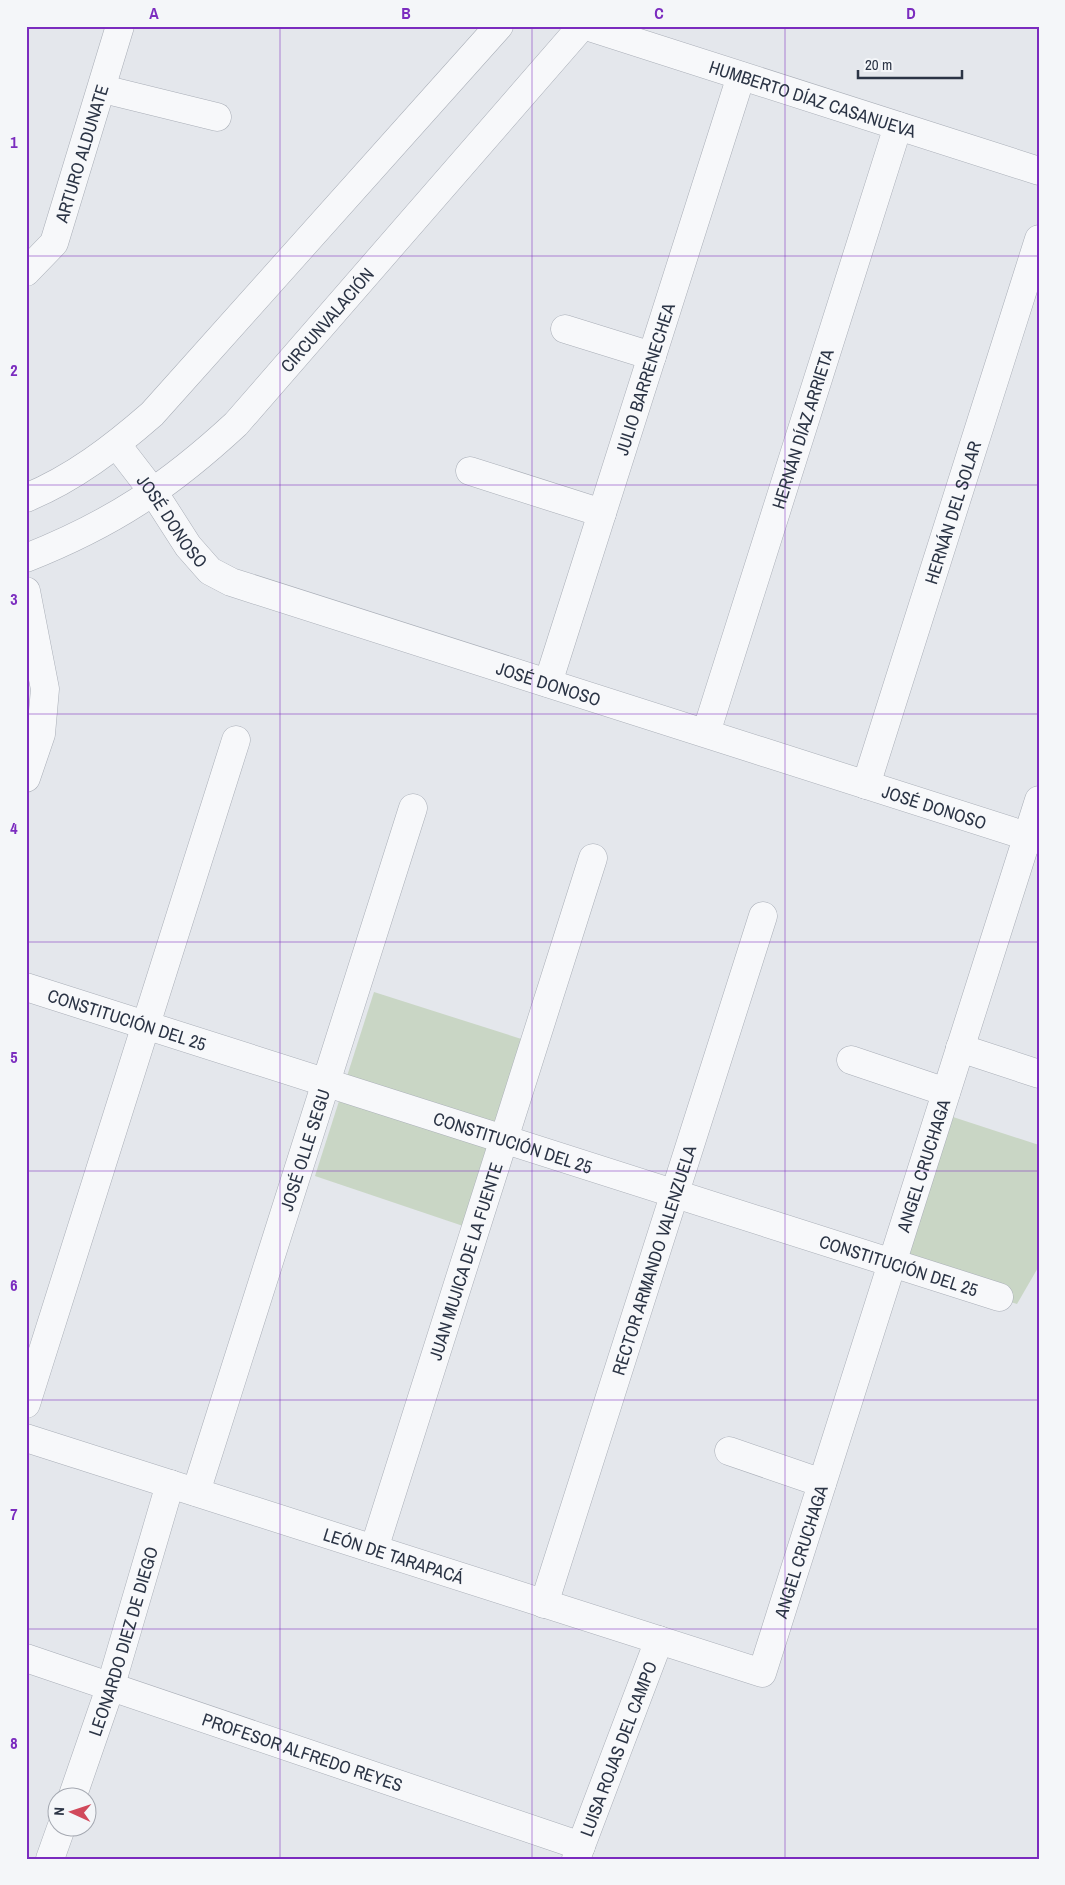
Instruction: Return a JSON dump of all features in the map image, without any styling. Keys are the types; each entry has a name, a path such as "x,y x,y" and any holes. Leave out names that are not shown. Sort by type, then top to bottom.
{"street":[{"name":"ARTURO ALDUNATE","path":"26,272 54,243 120,26"},
{"path":"26,498 78,472 117,445 152,414 184,381 499,26"},
{"name":"CIRCUNVALACIÓN","path":"26,558 89,530 154,493 197,460 236,424 273,384 582,26"},
{"name":"HUMBERTO DÍAZ CASANUEVA","path":"586,26 1039,171"},
{"name":"JULIO BARRENECHEA","path":"548,683 741,76"},
{"path":"102,88 216,117"},
{"name":"HERNÁN DÍAZ ARRIETA","path":"706,733 898,126"},
{"name":"HERNÁN DEL SOLAR","path":"866,785 1039,239"},
{"path":"565,329 652,356"},
{"name":"JOSÉ DONOSO","path":"117,445 154,493 188,546 210,571 231,582 1033,838"},
{"path":"470,471 602,513"},
{"path":"26,592 45,689 41,734 26,778"},
{"path":"26,1404 236,740"},
{"name":"ANGEL CRUCHAGA","path":"762,1673 960,1048 1033,838 1039,800"},
{"name":"JOSÉ OLLE SEGU","path":"196,1492 413,808"},
{"name":"JUAN MUJICA DE LA FUENTE","path":"374,1549 593,858"},
{"name":"RECTOR ARMANDO VALENZUELA","path":"544,1604 763,916"},
{"name":"CONSTITUCIÓN DEL 25","path":"26,987 999,1297"},
{"path":"960,1048 1039,1074"},
{"path":"850,1060 946,1092"},
{"name":"LEÓN DE TARAPACÁ","path":"26,1438 762,1673"},
{"path":"730,1451 822,1483"},
{"name":"LEONARDO DIEZ DE DIEGO","path":"75,1788 111,1685 170,1484"},
{"name":"LUISA ROJAS DEL CAMPO","path":"579,1852 659,1640"},
{"name":"PROFESOR ALFREDO REYES","path":"26,1658 111,1685 579,1852"},
{"path":"50,1859 57,1838"}],"green space":[{"path":"374,992 534,1043 472,1229 315,1176"},
{"path":"953,1117 1039,1145 1039,1266 1017,1304 901,1267"}]}
